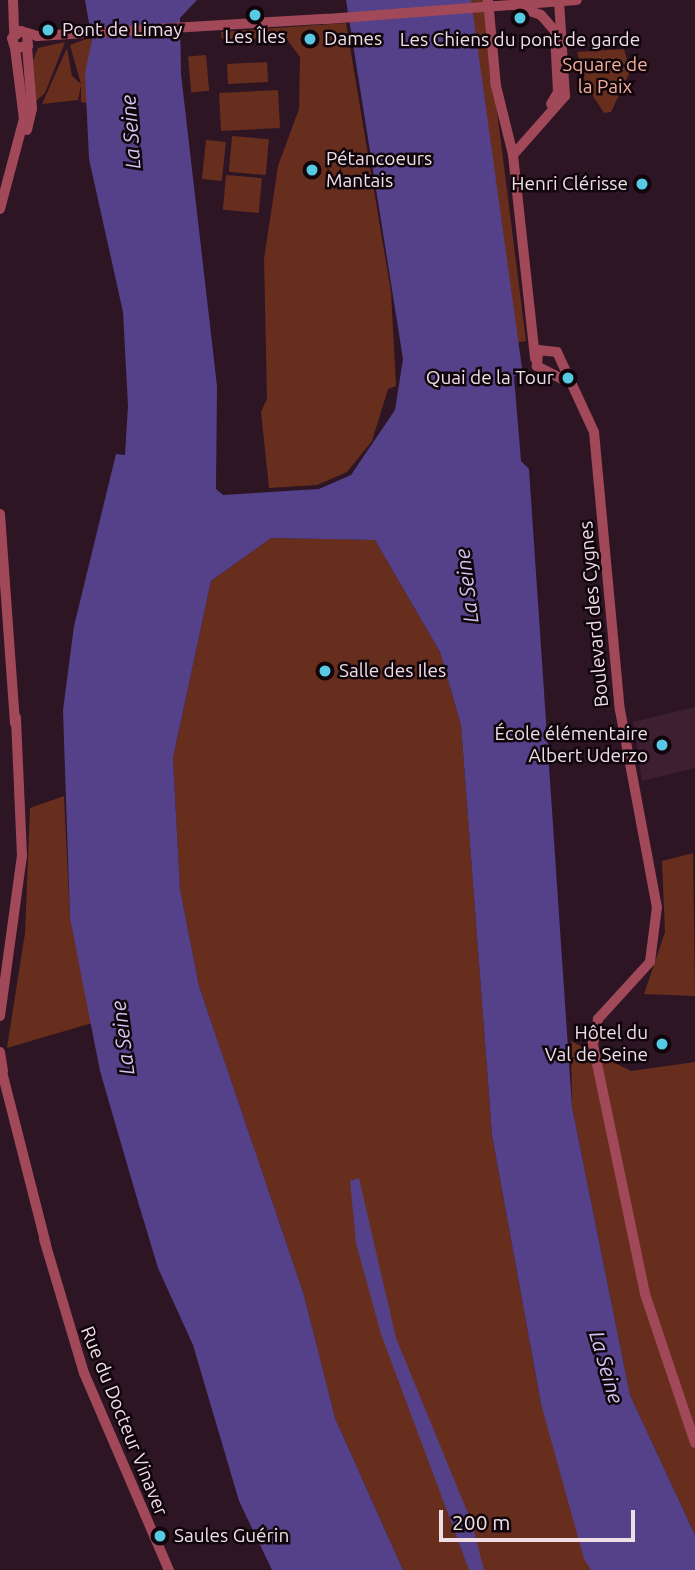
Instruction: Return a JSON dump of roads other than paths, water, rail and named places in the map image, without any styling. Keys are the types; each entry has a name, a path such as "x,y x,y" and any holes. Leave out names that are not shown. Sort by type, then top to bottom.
{"main road":[{"path":"0,209 32,113 28,47 20,34 13,0"},
{"path":"18,0 20,34 14,48 24,113 18,152"},
{"path":"0,39 20,34 327,19 504,3 577,0"},
{"path":"506,136 527,128 557,97 554,30 557,1"},
{"path":"513,155 523,138 566,90 557,1"},
{"path":"504,3 541,15 554,30"},
{"path":"504,3 495,82 517,214"},
{"path":"0,45 28,47 87,32"},
{"path":"506,136 523,138"},
{"path":"506,136 513,155 529,331 535,359"},
{"path":"529,331 545,347 535,359"},
{"name":"Boulevard des Cygnes","path":"545,347 556,351 566,381 585,409 595,440 620,710 652,859 655,932 637,971 594,1015 593,1045 645,1294 695,1443"},
{"name":"Boulevard des Cygnes","path":"535,359 566,381"},
{"path":"549,370 558,362"},
{"path":"0,514 19,760 22,856 1,1011"},
{"path":"0,986 11,950"},
{"name":"Rue du Docteur Vinaver","path":"0,1052 55,1282 84,1373 169,1570"}],"water":[{"name":"La Seine","path":"85,0 197,0 180,18 181,74 217,386 216,489 223,495 319,489 351,475 395,410 403,359 346,0 471,0 522,368 514,377 521,461 529,469 572,1107 630,1395 695,1535 695,1570 591,1570 584,1559 541,1404 492,1135 461,725 440,652 375,540 271,538 211,581 173,758 180,889 199,986 304,1295 335,1418 403,1570 272,1570 239,1501 193,1345 158,1268 100,1071 70,918 63,710 74,626 116,454 125,455 128,406 123,312 89,159 85,73 92,40"},
{"path":"359,1178 396,1338 472,1523 484,1570 469,1570 381,1334 356,1243 350,1181"}],"place":[{"name":"Les Îles","path":"255,15"},
{"name":"Les Chiens du pont de garde","path":"520,18"},
{"name":"Pont de Limay","path":"48,30"},
{"name":"Dames","path":"310,39"},
{"name":"Pétancoeurs Mantais","path":"312,170"},
{"name":"Henri Clérisse","path":"642,184"},
{"name":"Quai de la Tour","path":"568,378"},
{"name":"Salle des Iles","path":"325,671"},
{"name":"École élémentaire Albert Uderzo","path":"662,745"},
{"name":"Hôtel du Val de Seine","path":"662,1044"},
{"name":"Saules Guérin","path":"160,1536"}],"park label":[{"name":"Square de la Paix","path":"605,76"}]}
